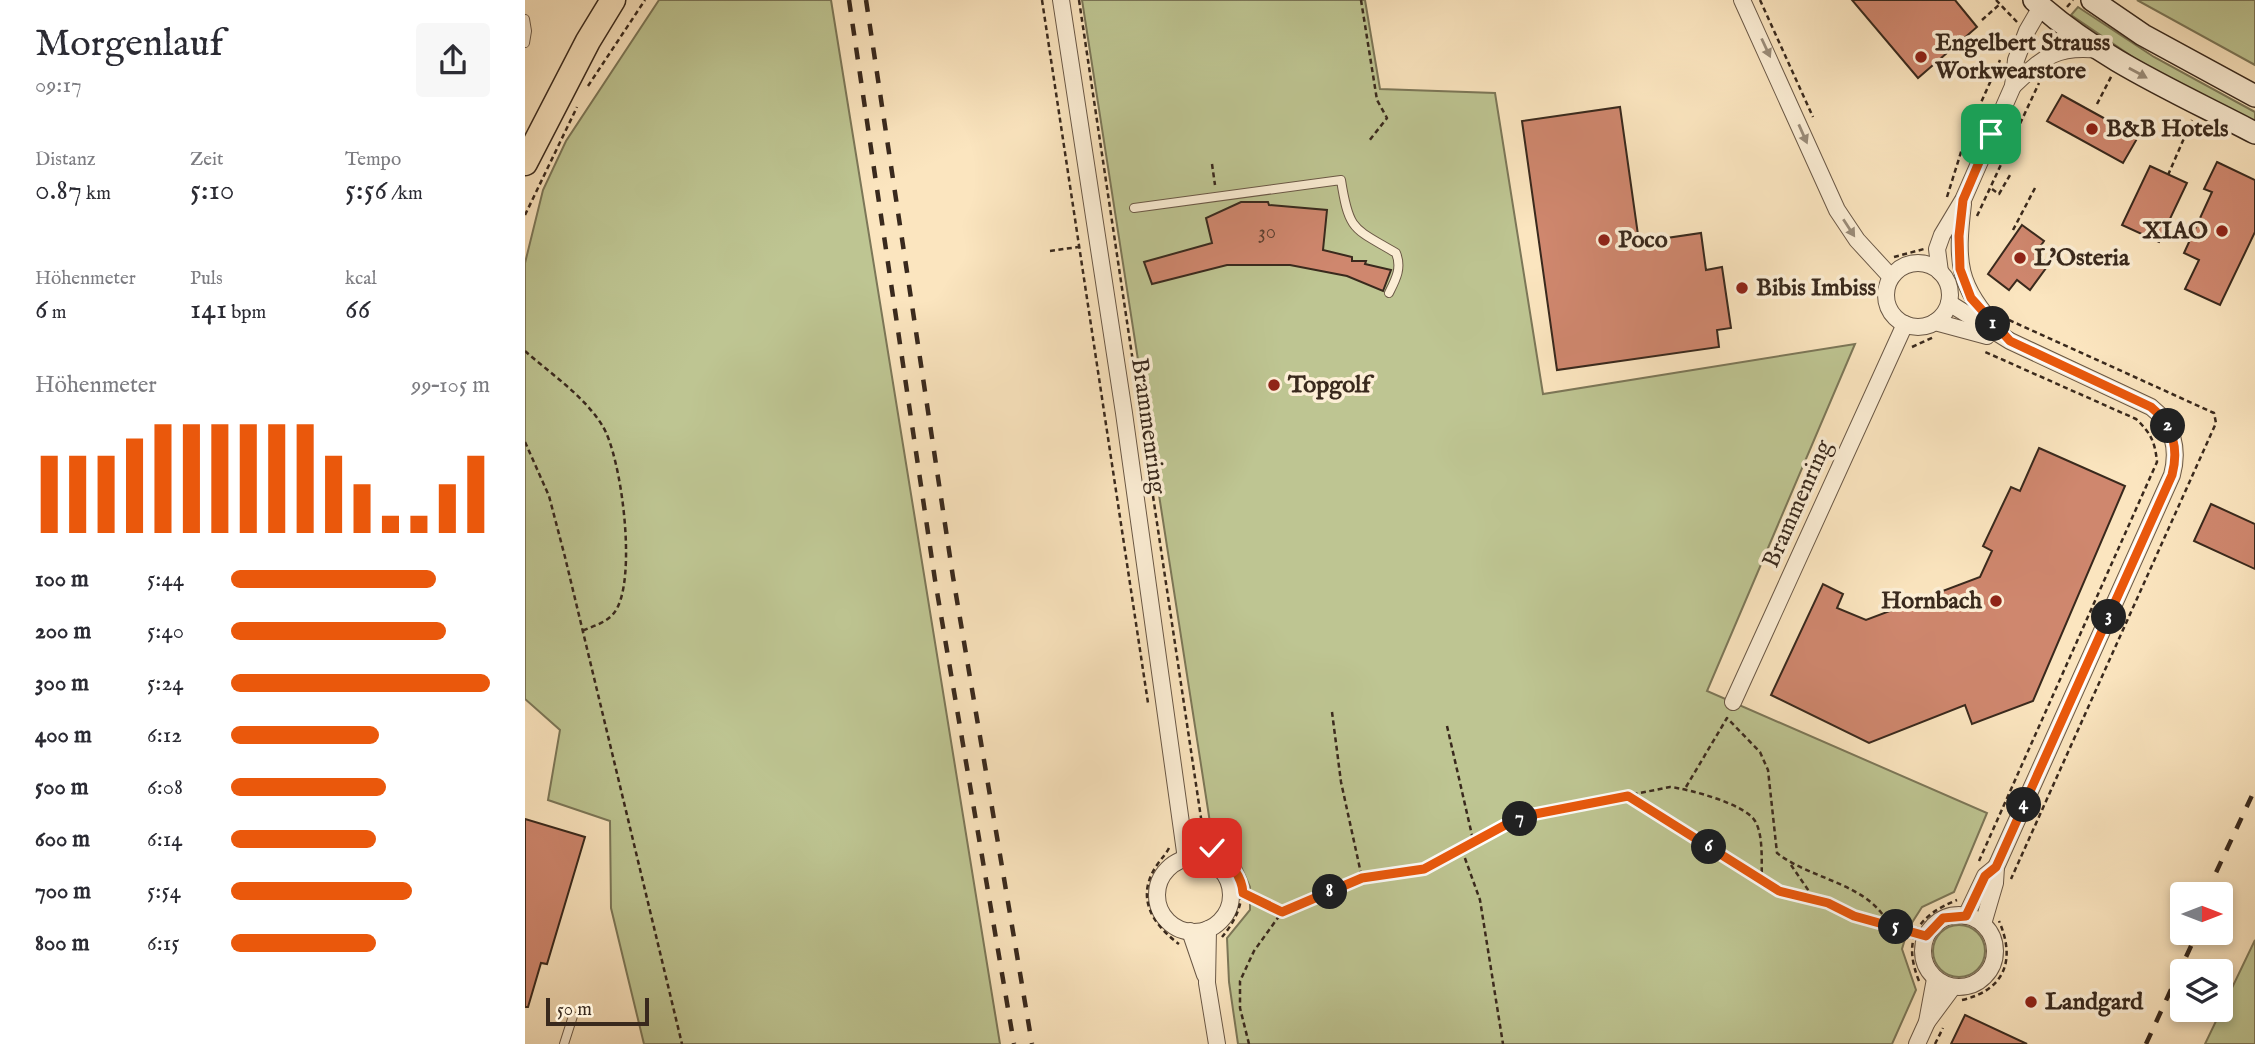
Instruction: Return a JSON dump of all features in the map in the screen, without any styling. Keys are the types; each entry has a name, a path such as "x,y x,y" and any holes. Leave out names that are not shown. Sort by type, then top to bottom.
{"main road":[{"path":"527,154 613,0"},
{"path":"2092,0 2143,35 2255,96"},
{"path":"2040,2 2100,50 2255,133"}],"street":[{"name":"Brammenring","path":"1061,0 1124,413 1186,859"},
{"path":"1742,0 1837,210 1857,240 1891,278"},
{"path":"1938,329 1949,303 1948,285 1940,272 1937,249 1945,227 1963,200 2013,86 2018,28 2040,2"},
{"path":"2013,86 2051,54 2073,47 2100,50"},
{"path":"1963,200 1958,247 1962,279 1978,307 2010,341"},
{"path":"1940,272 1928,264 1913,263 1897,270 1886,289 1888,306 1897,320 1920,327 2010,341"},
{"path":"1917,1044 1927,1022 1991,968 1994,945 1991,923 1996,867 2172,475 2176,460 2172,433 2163,418 2151,407 2010,341 1949,303"},
{"name":"Brammenring","path":"1733,702 1905,324"},
{"path":"1186,859 1201,859 1213,863 1223,872 1229,885 1229,908 1222,919 1208,929 1190,931 1176,927 1159,906 1158,893 1163,875 1173,865 1186,859"},
{"path":"1966,916 1985,876 1996,867"},
{"path":"1927,1022 1928,982 1921,934 1943,918 1966,916 1991,923"},
{"path":"1208,929 1207,983 1216,1044"},
{"path":"1190,931 1207,983"},
{"path":"1928,982 1957,994"}],"lane":[{"path":"525,19 525,43"},
{"path":"1133,208 1341,180 1349,221 1372,241 1396,253 1399,271 1389,293"},
{"path":"564,1044 573,1016"}],"path":[{"path":"586,89 645,0"},
{"path":"1042,0 1148,704"},
{"path":"1079,0 1204,838 1237,873 1243,893 1240,912 1219,946"},
{"path":"1361,0 1377,100 1387,118 1369,141"},
{"path":"1760,0 1814,120"},
{"path":"1982,20 1998,2 2018,28"},
{"path":"1946,201 1966,136 2003,53"},
{"path":"1977,218 2038,83 2047,75"},
{"path":"2097,104 2112,75"},
{"path":"525,215 579,102"},
{"path":"2168,174 2192,121"},
{"path":"1212,164 1217,197"},
{"path":"1991,188 1999,194 2010,175"},
{"path":"2014,230 2035,188"},
{"path":"1925,249 1928,238"},
{"path":"1050,251 1079,246"},
{"path":"2005,317 2214,413 2216,423 2009,883"},
{"path":"1910,350 1914,343 1938,329"},
{"path":"1978,863 2157,462 2155,444 2150,433 2136,419 1979,349"},
{"path":"525,351 579,397 602,424 613,448 619,474 626,558 622,598 615,612 604,622 582,631"},
{"path":"525,442 549,496 682,1044"},
{"path":"1332,712 1341,782 1362,878"},
{"path":"1685,788 1727,718 1761,752 1768,770 1777,853 1789,862 1870,902 1882,911 1889,925"},
{"path":"1447,726 1474,844"},
{"path":"1249,1044 1240,1008 1240,981 1254,951 1282,912 1362,878 1424,869 1507,824 1535,814 1670,787 1685,788 1745,811 1755,821 1762,881"},
{"path":"1628,796 1779,891 1815,900 1854,916 1921,934"},
{"path":"1169,841 1169,850 1149,880 1146,897 1155,923 1182,947"},
{"path":"1462,850 1480,900 1503,1044"},
{"path":"1789,862 1815,900"},
{"path":"1243,893 1282,912"},
{"path":"1928,982 1911,961 1921,934 1932,912 1960,899"},
{"path":"1957,994 1990,990 2003,973 2008,947 1991,923"},
{"path":"1935,1044 1947,1018"}],"green space":[{"path":"659,0 831,0 1000,1044 644,1044 611,908 610,821 548,800 560,730 525,699 525,263 543,190 566,141"},
{"path":"1082,0 1365,0 1380,89 1495,93 1543,394 1855,344 1707,691 1987,813 1954,892 1922,907 1908,929 1902,949 1916,990 1892,1044 1238,1044 1229,982 1227,938 1250,910 1250,887 1238,860 1213,842"},
{"path":"2137,0 2255,0 2255,65"},
{"path":"2078,7 2154,57 2255,112 2255,125 2143,64 2071,15"},
{"path":"1959,925 1978,932 1985,951 1978,970 1959,977 1940,970 1933,951 1940,932"},
{"path":"2255,940 2255,1044 2205,1044 2216,1022 2233,1022 2233,986"}],"building":[{"name":"Engelbert Strauss Workwearstore","path":"1852,0 1955,0 1977,27 1918,78"},
{"name":"B&B Hotels","path":"2062,95 2138,137 2123,163 2047,121"},
{"path":"1620,107 1639,242 1701,233 1706,270 1722,267 1731,328 1717,330 1719,347 1557,370 1522,121"},
{"name":"XIAO","path":"2217,162 2255,180 2255,232 2220,305 2185,289 2199,260 2184,253 2212,192 2204,189"},
{"path":"2150,166 2187,183 2159,242 2122,225"},
{"path":"1241,202 1268,202 1269,205 1327,210 1323,250 1352,257 1352,261 1366,261 1365,264 1391,270 1383,291 1347,276 1290,265 1227,265 1152,284 1144,262 1212,243 1206,218"},
{"name":"L'Osteria","path":"2022,225 2044,241 2035,254 2049,264 2030,290 2017,280 2009,290 1988,274"},
{"name":"Hornbach","path":"2039,448 2125,486 2033,701 1972,724 1965,705 1869,743 1771,695 1823,584 1843,594 1837,608 1866,620 1980,577 1992,551 1983,546 2011,487 2020,491"},
{"path":"2211,504 2255,524 2255,569 2194,541"},
{"path":"525,819 585,837 547,964 541,963 528,1007 525,1007"},
{"path":"1965,1015 2027,1044 1951,1044"}],"railway":[{"path":"849,0 935,580 1014,1044"},
{"path":"866,0 953,577 1032,1044"},
{"path":"2212,882 2255,789"},
{"path":"2146,1044 2191,945"}],"place":[{"name":"Engelbert Strauss Workwearstore","path":"1921,57"},
{"name":"B&B Hotels","path":"2092,129"},
{"name":"XIAO","path":"2222,231"},
{"name":"Poco","path":"1604,240"},
{"name":"L'Osteria","path":"2020,258"},
{"name":"Bibis Imbiss","path":"1742,288"},
{"name":"Topgolf","path":"1274,385"},
{"name":"Hornbach","path":"1996,601"},
{"name":"Landgard","path":"2031,1002"}],"route":[{"path":"1212,848 1225,858 1237,873 1243,893 1282,912 1362,878 1424,869 1471,846 1507,824 1535,814 1628,796 1779,891 1828,903 1854,916 1926,936 1933,925 1943,918 1966,916 1985,876 1996,867 2119,595 2172,475 2176,460 2172,433 2158,412 2138,399 2010,341 1971,298 1962,279 1958,259 1963,200 1991,134"}]}
